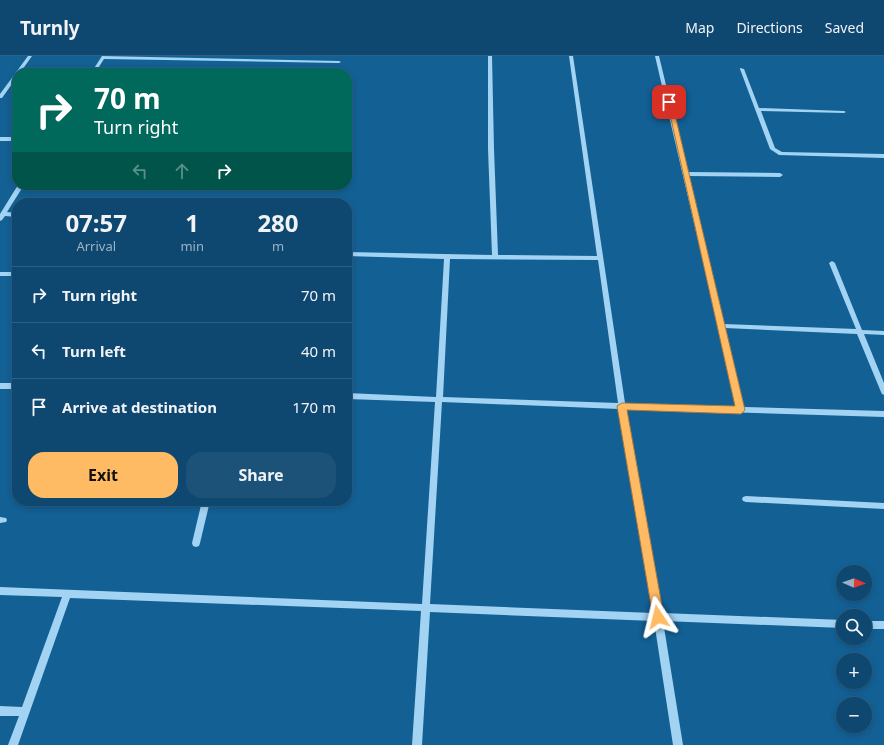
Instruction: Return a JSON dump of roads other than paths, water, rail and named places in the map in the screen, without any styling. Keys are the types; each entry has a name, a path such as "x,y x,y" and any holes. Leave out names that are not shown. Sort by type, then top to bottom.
{"street":[{"path":"21,68 30,56"},
{"path":"490,56 491,149 495,257"},
{"path":"571,56 622,406 678,745"},
{"path":"657,56 741,410"},
{"path":"96,68 104,57 339,62"},
{"path":"742,70 773,149 776,152 781,154 884,156"},
{"path":"0,97 12,80"},
{"path":"757,109 844,112"},
{"path":"0,139 12,139"},
{"path":"686,174 780,175"},
{"path":"2,217 12,200"},
{"path":"2,217 12,216"},
{"path":"352,254 447,257 601,258"},
{"path":"416,745 426,607 447,257"},
{"path":"832,263 884,392"},
{"path":"0,274 12,274"},
{"path":"721,326 884,333"},
{"path":"0,386 12,386"},
{"path":"352,396 884,414"},
{"path":"746,499 884,506"},
{"path":"196,543 205,506"},
{"path":"0,591 836,624"},
{"path":"13,745 67,594"},
{"path":"872,625 884,626"},
{"path":"0,711 25,712"}]}
